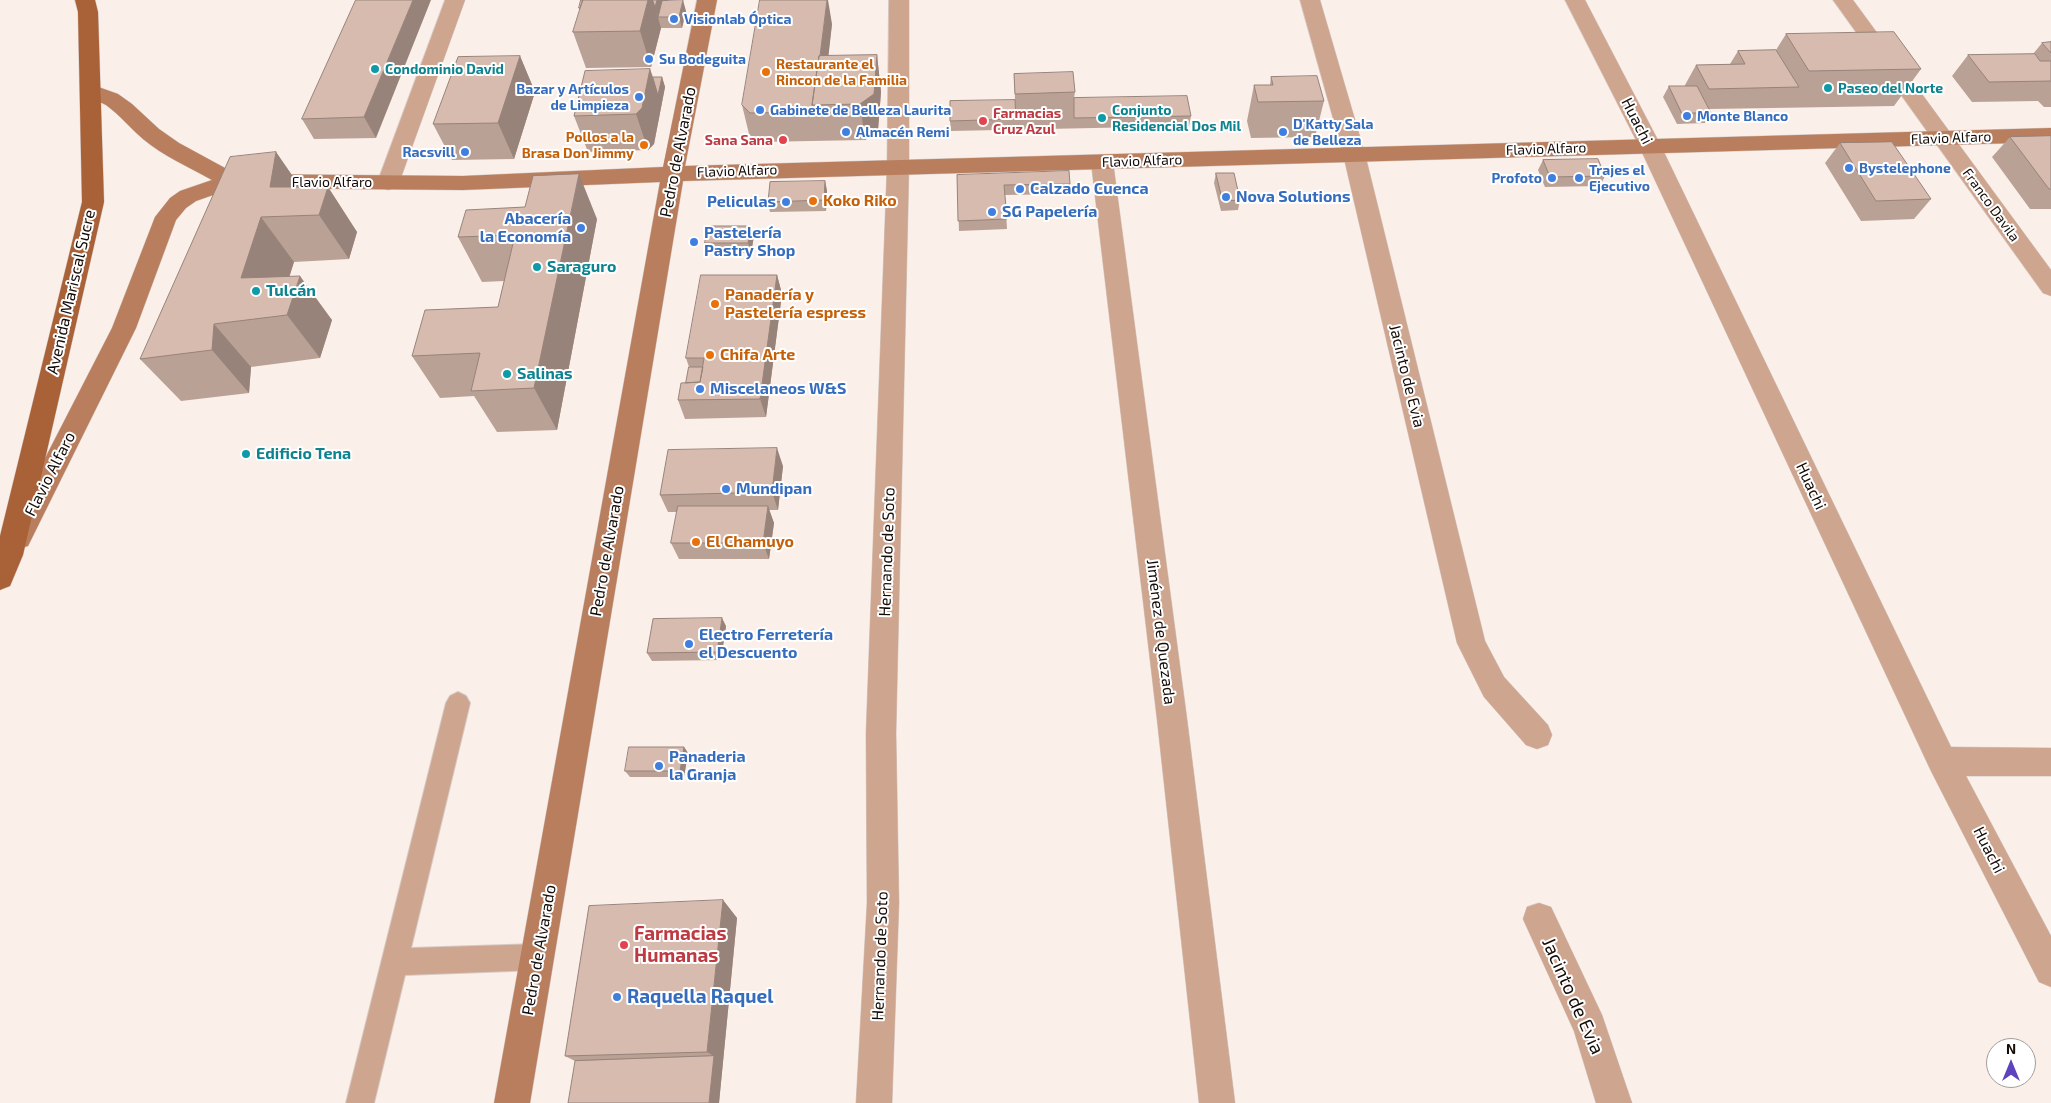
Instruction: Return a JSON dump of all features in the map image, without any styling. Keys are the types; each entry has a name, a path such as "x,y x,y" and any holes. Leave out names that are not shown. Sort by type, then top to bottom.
{"main road":[{"name":"Avenida Mariscal Sucre","path":"5,567 93,202 88,12 85,0"}],"street":[{"path":"388,183 455,0"},
{"name":"Pedro de Alvarado","path":"512,1103 673,173 707,0"},
{"name":"Hernando de Soto","path":"874,1103 883,903 882,732 898,167 899,0"},
{"name":"Jacinto de Evia","path":"1310,0 1354,154 1471,643 1494,687 1537,735"},
{"name":"Huachi","path":"1575,0 1650,146 1942,760 2051,970"},
{"name":"Franco Davila","path":"1843,0 2051,287"},
{"name":"Flavio Alfaro","path":"90,91 111,99 125,109 150,134 232,181"},
{"name":"Flavio Alfaro","path":"5,567 124,328 166,217 178,203 188,196 232,181 464,183 673,173 2051,135"},
{"name":"Jiménez de Quezada","path":"1102,162 1218,1103"},
{"path":"1942,760 2051,762"},
{"name":"Jacinto de Evia","path":"1539,919 1590,1027 1614,1103"}],"lane":[{"path":"360,1103 458,703"},
{"path":"394,962 538,956"}],"building":[{"path":"356,0 413,0 364,117 302,119"},
{"path":"583,0 648,0 640,31 573,32"},
{"path":"683,0 679,17 658,17 662,1"},
{"path":"760,0 827,0 812,105 814,112 750,113 742,105"},
{"path":"1894,32 1921,69 1809,71 1786,34"},
{"path":"2051,42 2051,53 2042,43"},
{"path":"1776,50 1799,87 1709,89 1696,65 1745,64 1738,51"},
{"path":"2035,54 2040,61 2051,61 2051,81 1989,82 1968,55"},
{"path":"877,55 874,94 860,104 812,105 819,56"},
{"path":"520,56 498,123 433,124 458,57"},
{"path":"650,69 642,108 636,114 574,116 585,71"},
{"path":"1073,72 1075,92 1015,94 1014,74"},
{"path":"1317,76 1324,101 1258,102 1254,85 1273,85 1271,77"},
{"path":"653,77 662,77 658,95"},
{"path":"1669,86 1697,86 1711,113 1682,113"},
{"path":"1187,96 1191,116 1074,118 1074,98"},
{"path":"1015,100 1016,119 950,121 950,101"},
{"path":"2051,136 2051,189 2049,189 2010,137"},
{"path":"1892,142 1931,199 1876,201 1840,143"},
{"path":"276,152 270,187 328,187 319,215 261,217 241,278 300,276 287,315 214,324 212,350 140,359 230,157"},
{"path":"1598,159 1605,176 1550,177 1543,160"},
{"path":"1069,171 1070,184 1004,185 1007,219 958,221 957,175"},
{"path":"1216,173 1234,173 1240,200 1223,201"},
{"path":"579,174 534,388 471,391 480,353 412,356 425,310 498,307 515,235 458,237 466,210 525,207 533,176"},
{"path":"825,181 824,200 768,202 770,182"},
{"path":"708,226 751,226 748,243 705,243"},
{"path":"701,275 777,275 760,399 678,400 681,383 700,382 704,358 686,358"},
{"path":"689,367 703,367 700,382 686,383"},
{"path":"777,448 772,492 660,495 668,450"},
{"path":"678,506 768,506 763,543 671,543"},
{"name":"Electro Ferretería el Descuento","path":"722,618 717,652 647,653 653,619"},
{"name":"Panaderia la Granja","path":"629,747 684,747 680,771 625,771"},
{"path":"723,900 707,1052 565,1056 589,906"},
{"path":"714,1056 709,1103 568,1103 575,1061"}],"place":[{"name":"Visionlab Óptica","path":"674,19"},
{"name":"Su Bodeguita","path":"649,59"},
{"name":"Condominio David","path":"375,69"},
{"name":"Restaurante el Rincon de la Familia","path":"766,72"},
{"name":"Paseo del Norte","path":"1828,88"},
{"name":"Bazar y Artículos de Limpieza","path":"639,97"},
{"name":"Gabinete de Belleza Laurita","path":"760,110"},
{"name":"Monte Blanco","path":"1687,116"},
{"name":"Conjunto Residencial Dos Mil","path":"1102,118"},
{"name":"Farmacias Cruz Azul","path":"983,121"},
{"name":"Almacén Remi","path":"846,132"},
{"name":"D'Katty Sala de Belleza","path":"1283,132"},
{"name":"Sana Sana","path":"783,140"},
{"name":"Pollos a la Brasa Don Jimmy","path":"644,145"},
{"name":"Racsvill","path":"465,152"},
{"name":"Bystelephone","path":"1849,168"},
{"name":"Profoto","path":"1552,178"},
{"name":"Trajes el Ejecutivo","path":"1579,178"},
{"name":"Calzado Cuenca","path":"1020,189"},
{"name":"Nova Solutions","path":"1226,197"},
{"name":"Koko Riko","path":"813,201"},
{"name":"Peliculas","path":"786,202"},
{"name":"SG Papelería","path":"992,212"},
{"name":"Abacería la Economía","path":"581,228"},
{"name":"Pastelería Pastry Shop","path":"694,242"},
{"name":"Saraguro","path":"537,267"},
{"name":"Tulcán","path":"256,291"},
{"name":"Panadería y Pastelería espress","path":"715,304"},
{"name":"Chifa Arte","path":"710,355"},
{"name":"Salinas","path":"507,374"},
{"name":"Miscelaneos W&S","path":"700,389"},
{"name":"Edificio Tena","path":"246,454"},
{"name":"Mundipan","path":"726,489"},
{"name":"El Chamuyo","path":"696,542"},
{"name":"Electro Ferretería el Descuento","path":"689,644"},
{"name":"Panaderia la Granja","path":"659,766"},
{"name":"Farmacias Humanas","path":"624,945"},
{"name":"Raquella Raquel","path":"617,997"}]}
